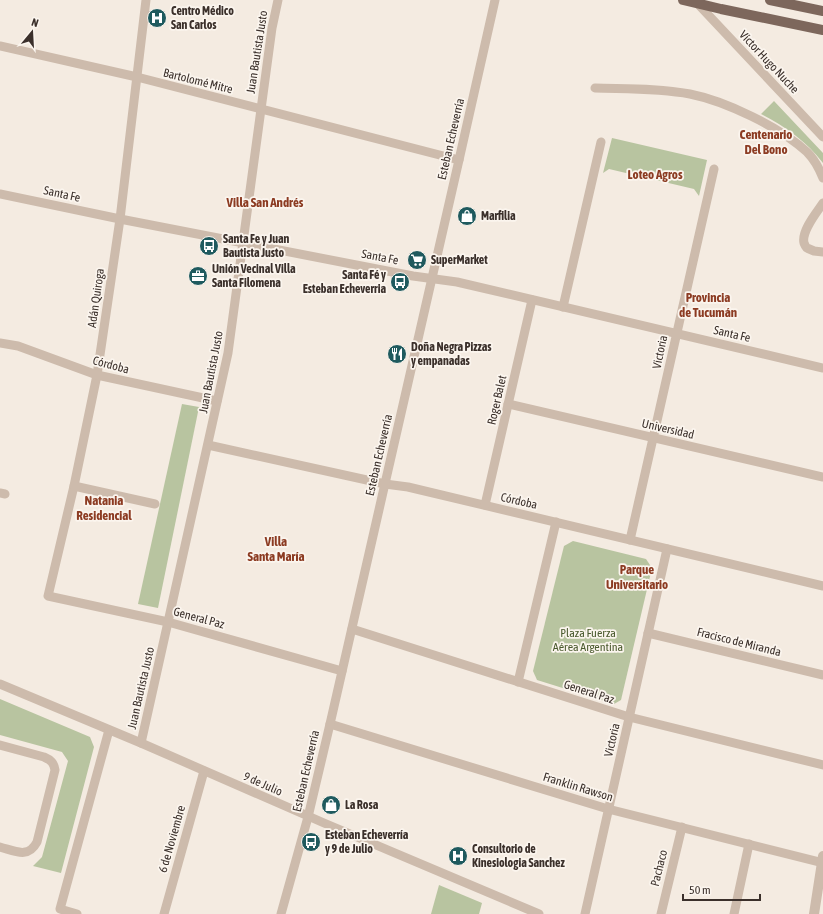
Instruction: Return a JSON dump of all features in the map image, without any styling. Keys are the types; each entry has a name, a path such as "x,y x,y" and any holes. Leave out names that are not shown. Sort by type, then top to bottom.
{"main road":[{"path":"683,0 823,30"},
{"path":"770,0 823,11"}],"street":[{"name":"Adán Quiroga","path":"48,596 74,486 97,375 120,219 146,0"},
{"name":"Juan Bautista Justo","path":"141,743 228,353 272,28 278,0"},
{"name":"Esteban Echeverría","path":"281,914 308,817 330,724 495,0"},
{"name":"Víctor Hugo Nuche","path":"697,4 823,137"},
{"name":"Bartolomé Mitre","path":"0,46 137,77 459,160"},
{"path":"595,88 663,90 695,95 722,103 769,126 798,144 814,160 823,178"},
{"path":"563,307 601,142"},
{"name":"Victoria","path":"630,540 714,169"},
{"name":"Santa Fe","path":"0,194 413,276 457,282 823,368"},
{"path":"823,203 804,232 803,238 807,248 814,251 823,252"},
{"name":"Roger Balet","path":"485,505 532,300"},
{"name":"Córdoba","path":"0,343 18,346 97,375 218,401"},
{"name":"Universidad","path":"508,404 823,477"},
{"name":"Córdoba","path":"208,445 385,484 408,487 823,586"},
{"path":"74,486 155,504"},
{"path":"518,682 556,522"},
{"name":"Victoria","path":"585,914 667,549"},
{"name":"General Paz","path":"48,596 168,622 342,671"},
{"name":"General Paz","path":"352,629 629,717 823,764"},
{"name":"Fracisco de Miranda","path":"648,632 823,675"},
{"name":"9 de Julio","path":"0,684 141,743 308,817 539,914"},
{"name":"Franklin Rawson","path":"330,724 608,809 823,861"},
{"name":"Juan Bautista Justo","path":"77,914 60,909 109,730"},
{"path":"0,745 49,759 53,762 55,770 37,842 33,849 23,853 0,847"},
{"name":"6 de Noviembre","path":"164,914 204,771"},
{"name":"Pachaco","path":"660,914 682,828"},
{"path":"734,914 749,844"},
{"path":"814,914 823,861"}],"green space":[{"path":"774,101 823,153 823,163 803,141 779,124 761,114"},
{"path":"612,138 707,160 699,196 694,189 609,169 603,173"},
{"path":"182,404 199,407 158,608 138,604"},
{"name":"Plaza Fuerza Aérea Argentina","path":"573,541 646,559 652,568 621,700 614,704 537,680 533,671 564,546"},
{"path":"0,699 90,737 94,747 61,873 33,866 42,857 68,761 62,752 0,735"},
{"path":"439,885 482,903 479,914 431,914"}],"place":[{"name":"Centro Médico San Carlos","path":"157,18"},
{"name":"Marfilia","path":"467,216"},
{"name":"Santa Fe y Juan Bautista Justo","path":"209,246"},
{"name":"SuperMarket","path":"417,260"},
{"name":"Unión Vecinal Villa Santa Filomena","path":"198,276"},
{"name":"Santa Fé y Esteban Echeverria","path":"400,282"},
{"name":"Doña Negra Pizzas y empanadas","path":"397,354"},
{"name":"La Rosa","path":"331,805"},
{"name":"Esteban Echeverría y 9 de Julio","path":"311,842"},
{"name":"Consultorio de Kinesiologia Sanchez","path":"458,856"}],"district":[{"name":"Centenario Del Bono","path":"766,142"},
{"name":"Loteo Agros","path":"655,174"},
{"name":"Villa San Andrés","path":"265,202"},
{"name":"Provincia de Tucumán","path":"708,304"},
{"name":"Natania Residencial","path":"104,508"},
{"name":"Villa Santa María","path":"276,548"},
{"name":"Parque Universitario","path":"637,576"}]}
